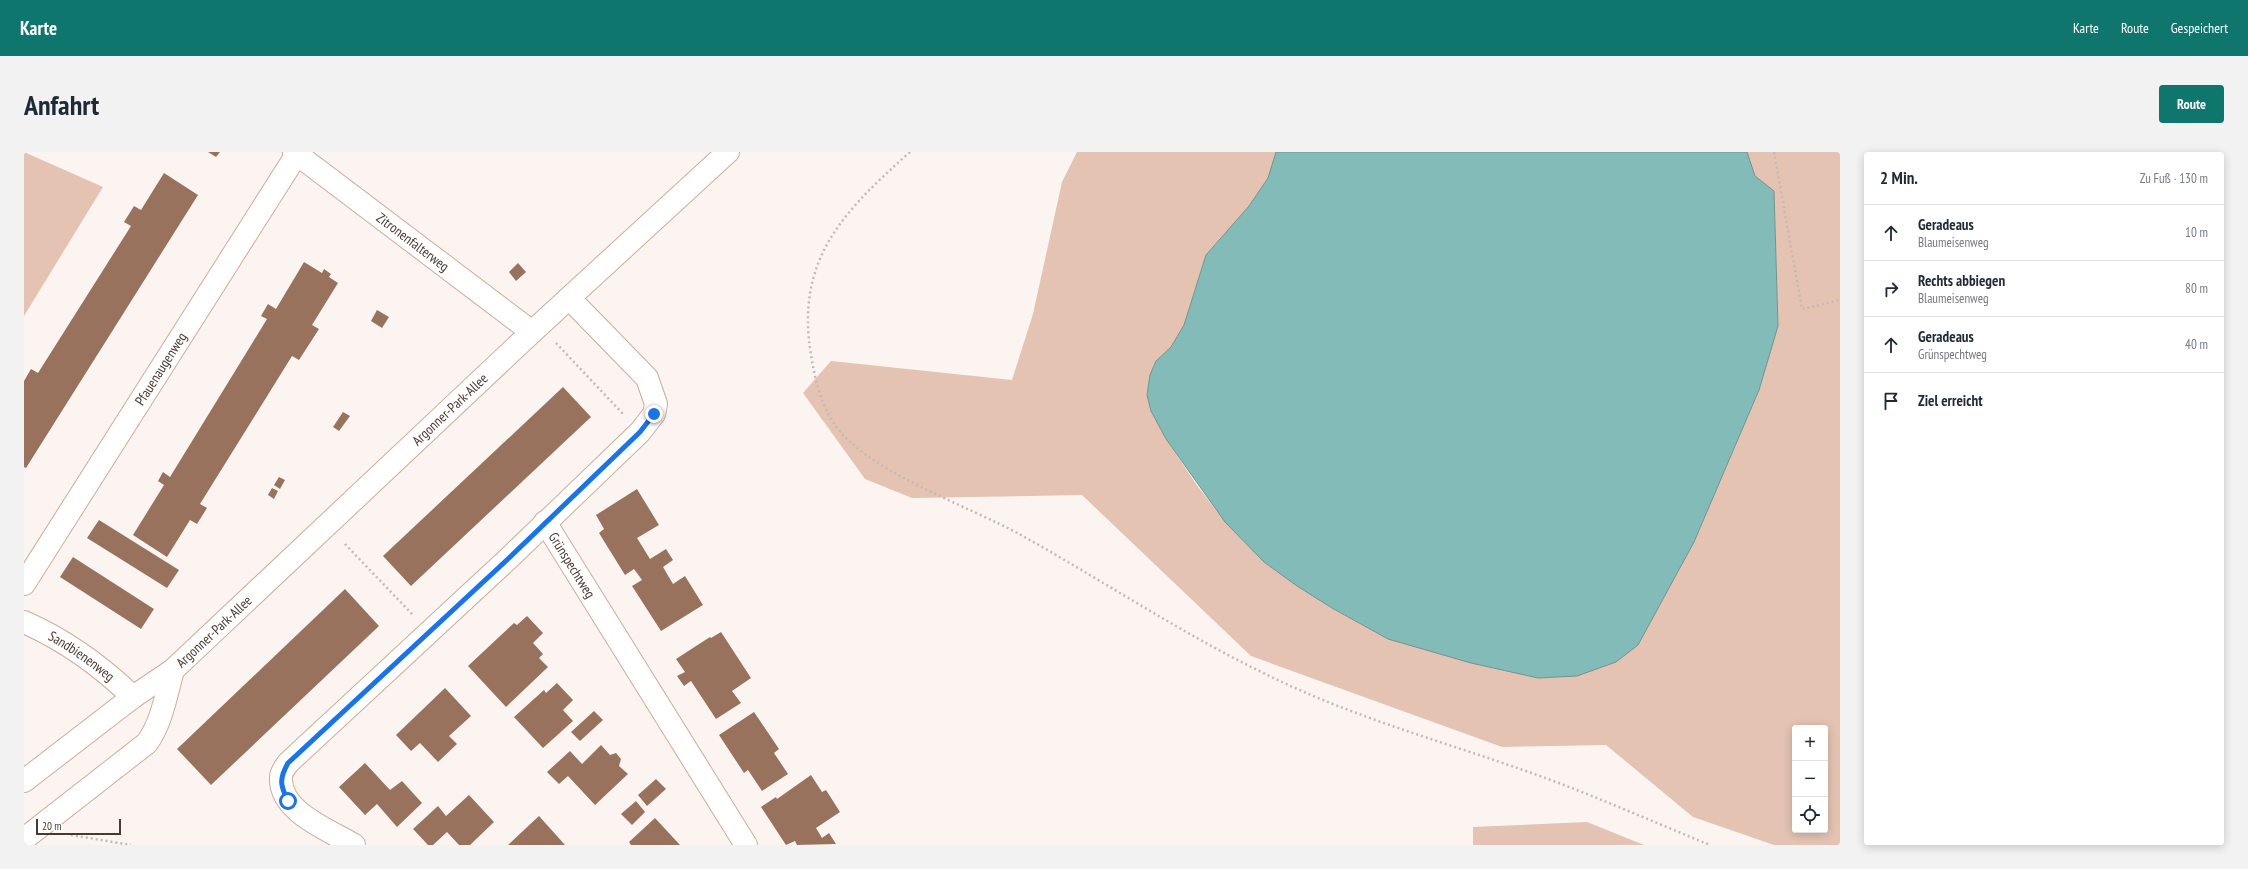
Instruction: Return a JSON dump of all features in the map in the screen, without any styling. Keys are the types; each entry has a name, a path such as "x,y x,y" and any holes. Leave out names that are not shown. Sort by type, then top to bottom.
{"street":[{"name":"Argonner-Park-Allee","path":"24,781 133,697 173,670 569,298 728,152"},
{"name":"Zitronenfalterweg","path":"296,153 536,329"},
{"name":"Pfauenaugenweg","path":"24,584 296,153"},
{"name":"Grünspechtweg","path":"569,298 647,378 656,404 654,414 640,432 545,522 743,844"},
{"path":"354,845 295,810 283,790 281,776 288,763 545,522"},
{"name":"Sandbienenweg","path":"24,622 88,658 111,676 133,697"},
{"name":"Argonner-Park-Allee","path":"24,839 147,743 153,735 160,718 173,670"}],"path":[{"path":"910,152 872,186 846,214 832,234 817,265 807,300 807,333 822,400 835,425 856,446 888,469 1020,534 1219,650 1280,681 1361,716 1548,779 1710,845"},
{"path":"1774,152 1802,309 1840,300"},
{"path":"536,329 640,432"},
{"path":"327,525 428,632"},
{"path":"57,813 72,835 131,845"}],"shaded area":[{"path":"24,152 103,187 24,316"},
{"path":"1077,152 1276,152 1268,178 1249,206 1206,255 1184,325 1171,347 1156,361 1150,375 1147,395 1151,411 1166,439 1196,484 1225,522 1264,562 1332,608 1388,639 1694,542 1759,390 1778,326 1774,191 1755,176 1747,152 1840,152 1840,845 1774,845 1693,817 1606,745 1502,747 1251,656 1082,495 912,498 865,479 803,393 831,361 1012,380 1033,314 1062,182"},
{"path":"1587,822 1644,845 1473,845 1473,827"}],"water":[{"path":"1276,152 1747,152 1755,176 1774,191 1778,326 1759,390 1694,542 1638,645 1616,662 1577,676 1538,678 1471,663 1388,639 1332,608 1297,586 1264,562 1225,522 1166,439 1151,411 1147,395 1150,375 1156,361 1171,347 1184,325 1206,255 1249,206 1268,178"}],"building":[{"path":"208,152 220,152 216,157"},
{"path":"164,173 198,195 26,468 24,467 24,381 31,369 38,373 131,226 124,222 134,206 141,210"},
{"path":"304,262 322,273 324,269 331,274 329,277 338,283 312,325 319,329 299,360 292,356 200,504 207,508 197,524 190,520 167,557 133,535 164,485 158,481 163,472 170,477 267,319 261,316 268,304 276,309"},
{"path":"518,263 526,272 516,281 509,272"},
{"path":"377,310 389,317 382,328 371,321"},
{"path":"563,387 591,417 411,586 383,556"},
{"path":"343,412 350,416 339,431 333,427"},
{"path":"279,477 285,480 280,489 274,485"},
{"path":"272,488 278,491 274,499 268,495"},
{"path":"637,489 659,525 637,538 650,559 666,549 673,560 663,567 673,584 685,576 703,605 661,631 632,586 642,580 634,569 625,575 599,533 604,529 596,515"},
{"path":"99,520 179,570 167,588 87,538"},
{"path":"73,557 154,609 141,629 60,577"},
{"path":"345,589 379,626 211,785 177,749"},
{"path":"527,616 543,633 533,643 543,654 539,658 548,667 506,707 468,666 514,623 517,625"},
{"path":"721,632 751,678 732,691 741,703 716,719 691,681 684,686 677,676 685,672 676,659 710,637 711,638"},
{"path":"557,683 573,700 563,710 573,721 543,748 514,717 544,690 546,693"},
{"path":"445,688 471,716 449,736 457,744 438,762 420,743 411,751 396,735"},
{"path":"594,711 603,720 580,741 571,732"},
{"path":"754,712 779,749 774,753 788,774 762,791 748,770 744,773 719,735"},
{"path":"601,745 610,755 616,753 621,759 619,766 628,774 595,805 568,776 559,784 547,772 570,751 582,764"},
{"path":"365,763 390,790 402,781 422,803 397,827 377,804 365,815 339,787"},
{"path":"811,775 822,792 826,790 840,812 816,828 822,838 829,833 836,844 797,845 795,841 786,845 761,807 776,797 777,799"},
{"path":"656,779 666,789 647,806 638,795"},
{"path":"469,795 494,822 470,845 459,845 447,832 433,845 428,845 413,829 438,806 446,816"},
{"path":"636,801 645,812 632,825 621,814"},
{"path":"539,816 565,845 508,845"},
{"path":"655,818 680,845 631,845 629,842"}],"route":[{"path":"288,801 283,790 281,776 288,763 509,558 640,432 654,414"}]}
